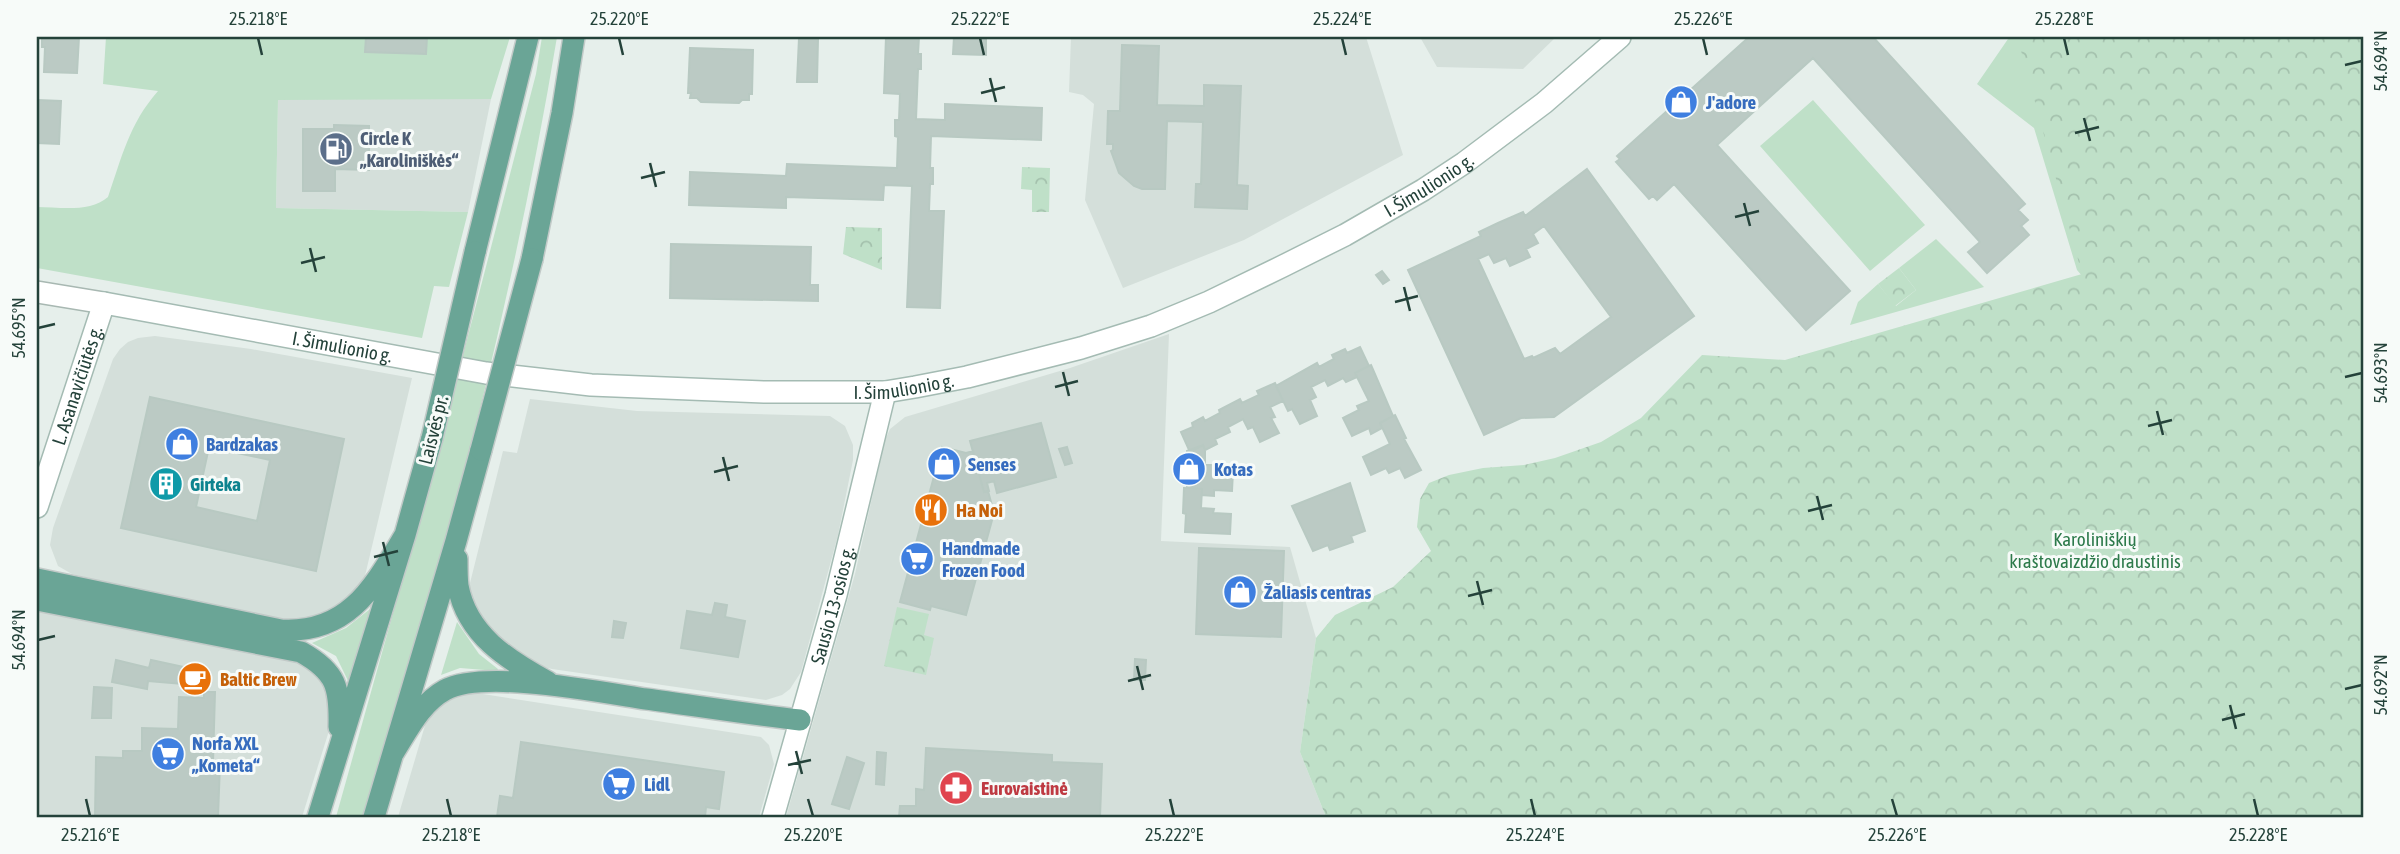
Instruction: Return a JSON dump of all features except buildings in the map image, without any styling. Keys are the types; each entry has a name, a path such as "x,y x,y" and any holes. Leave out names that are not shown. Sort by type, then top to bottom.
{"main road":[{"name":"Laisvės pr.","path":"318,817 432,438 528,37"},
{"path":"374,817 456,541 532,259 562,113 574,37"},
{"path":"37,579 281,630 301,631 334,619 362,600 405,535"},
{"path":"456,541 458,587 476,628 495,649 553,684"},
{"path":"37,600 301,652 325,667 335,682 340,698 338,755"},
{"path":"394,751 417,715 432,699 444,690 471,682 553,684 800,720"}],"street":[{"name":"I. Šimulionio g.","path":"37,292 486,373 591,385 764,392 885,391 967,377 1081,348 1151,326 1246,284 1345,235 1454,169 1544,103 1620,37"},
{"name":"L. Asanavičiūtės g.","path":"37,508 103,303"},
{"name":"Sausio 13-osios g.","path":"773,817 836,595 885,391"}],"shaded area":[{"path":"1071,37 1366,37 1403,155 1244,240 1123,288 1085,200 1094,104 1083,95 1069,92"},
{"path":"1420,37 1556,37 1523,69 1437,67"},
{"path":"278,99 491,99 468,212 276,208"},
{"path":"1169,334 1161,541 1290,547 1316,638 1300,752 1326,817 786,817 855,574 885,440 890,429 905,417 1070,368"},
{"path":"155,336 251,349 412,378 364,580 350,601 310,620 276,622 72,574 58,566 50,545 53,528 113,359 128,342"},
{"path":"530,399 637,411 830,416 845,426 853,445 853,460 838,535 801,672 790,689 782,695 766,700 552,669 523,662 483,624 471,600 469,587 503,451 517,453"},
{"path":"37,610 300,659 327,685 333,718 302,817 37,817"},
{"path":"470,692 761,737 769,745 774,764 759,817 398,817 426,722 432,712 451,695"}],"green space":[{"path":"106,37 510,37 491,99 278,100 276,208 468,212 449,287 434,286 422,338 37,268 37,207 83,207 108,197 133,128 158,91 103,84"},
{"path":"542,37 557,37 520,234 475,430 422,625 363,817 336,817 434,467 536,74"},
{"path":"2005,37 2056,37 2105,303 2077,270 2034,128 1977,84 2008,39"},
{"name":"Karoliniškių kraštovaizdžio draustinis","path":"2006,37 2363,37 2363,817 1326,817 1300,752 1316,638 1335,615 1393,587 1431,551 1417,527 1420,499 1429,483 1449,475 1483,468 1524,465 1555,458 1601,442 1641,418 1702,355 1785,360 2082,274 2020,47"},
{"path":"1813,100 1925,225 1870,271 1760,146"},
{"path":"1022,167 1050,168 1049,212 1032,212 1032,190 1021,189"},
{"path":"846,227 882,228 882,270 843,254"},
{"path":"1936,239 1984,287 1850,325 1858,302 1878,284 1896,306 1916,290 1899,268"},
{"path":"1899,268 1916,290 1895,306 1878,284"},
{"path":"375,605 351,687 336,656 312,643 346,628"},
{"path":"897,607 929,614 924,635 934,638 926,675 884,666"},
{"path":"457,622 479,654 498,669 497,671 460,668 441,675"}],"place":[{"name":"J'adore","path":"1681,102"},
{"name":"Circle K „Karoliniškės“","path":"336,149"},
{"name":"Bardzakas","path":"182,444"},
{"name":"Senses","path":"944,464"},
{"name":"Kotas","path":"1189,469"},
{"name":"Girteka","path":"166,484"},
{"name":"Ha Noi","path":"931,510"},
{"name":"Handmade Frozen Food","path":"917,559"},
{"name":"Žaliasis centras","path":"1240,592"},
{"name":"Baltic Brew","path":"195,679"},
{"name":"Norfa XXL „Kometa“","path":"168,754"},
{"name":"Lidl","path":"619,784"},
{"name":"Eurovaistinė","path":"956,788"}]}
